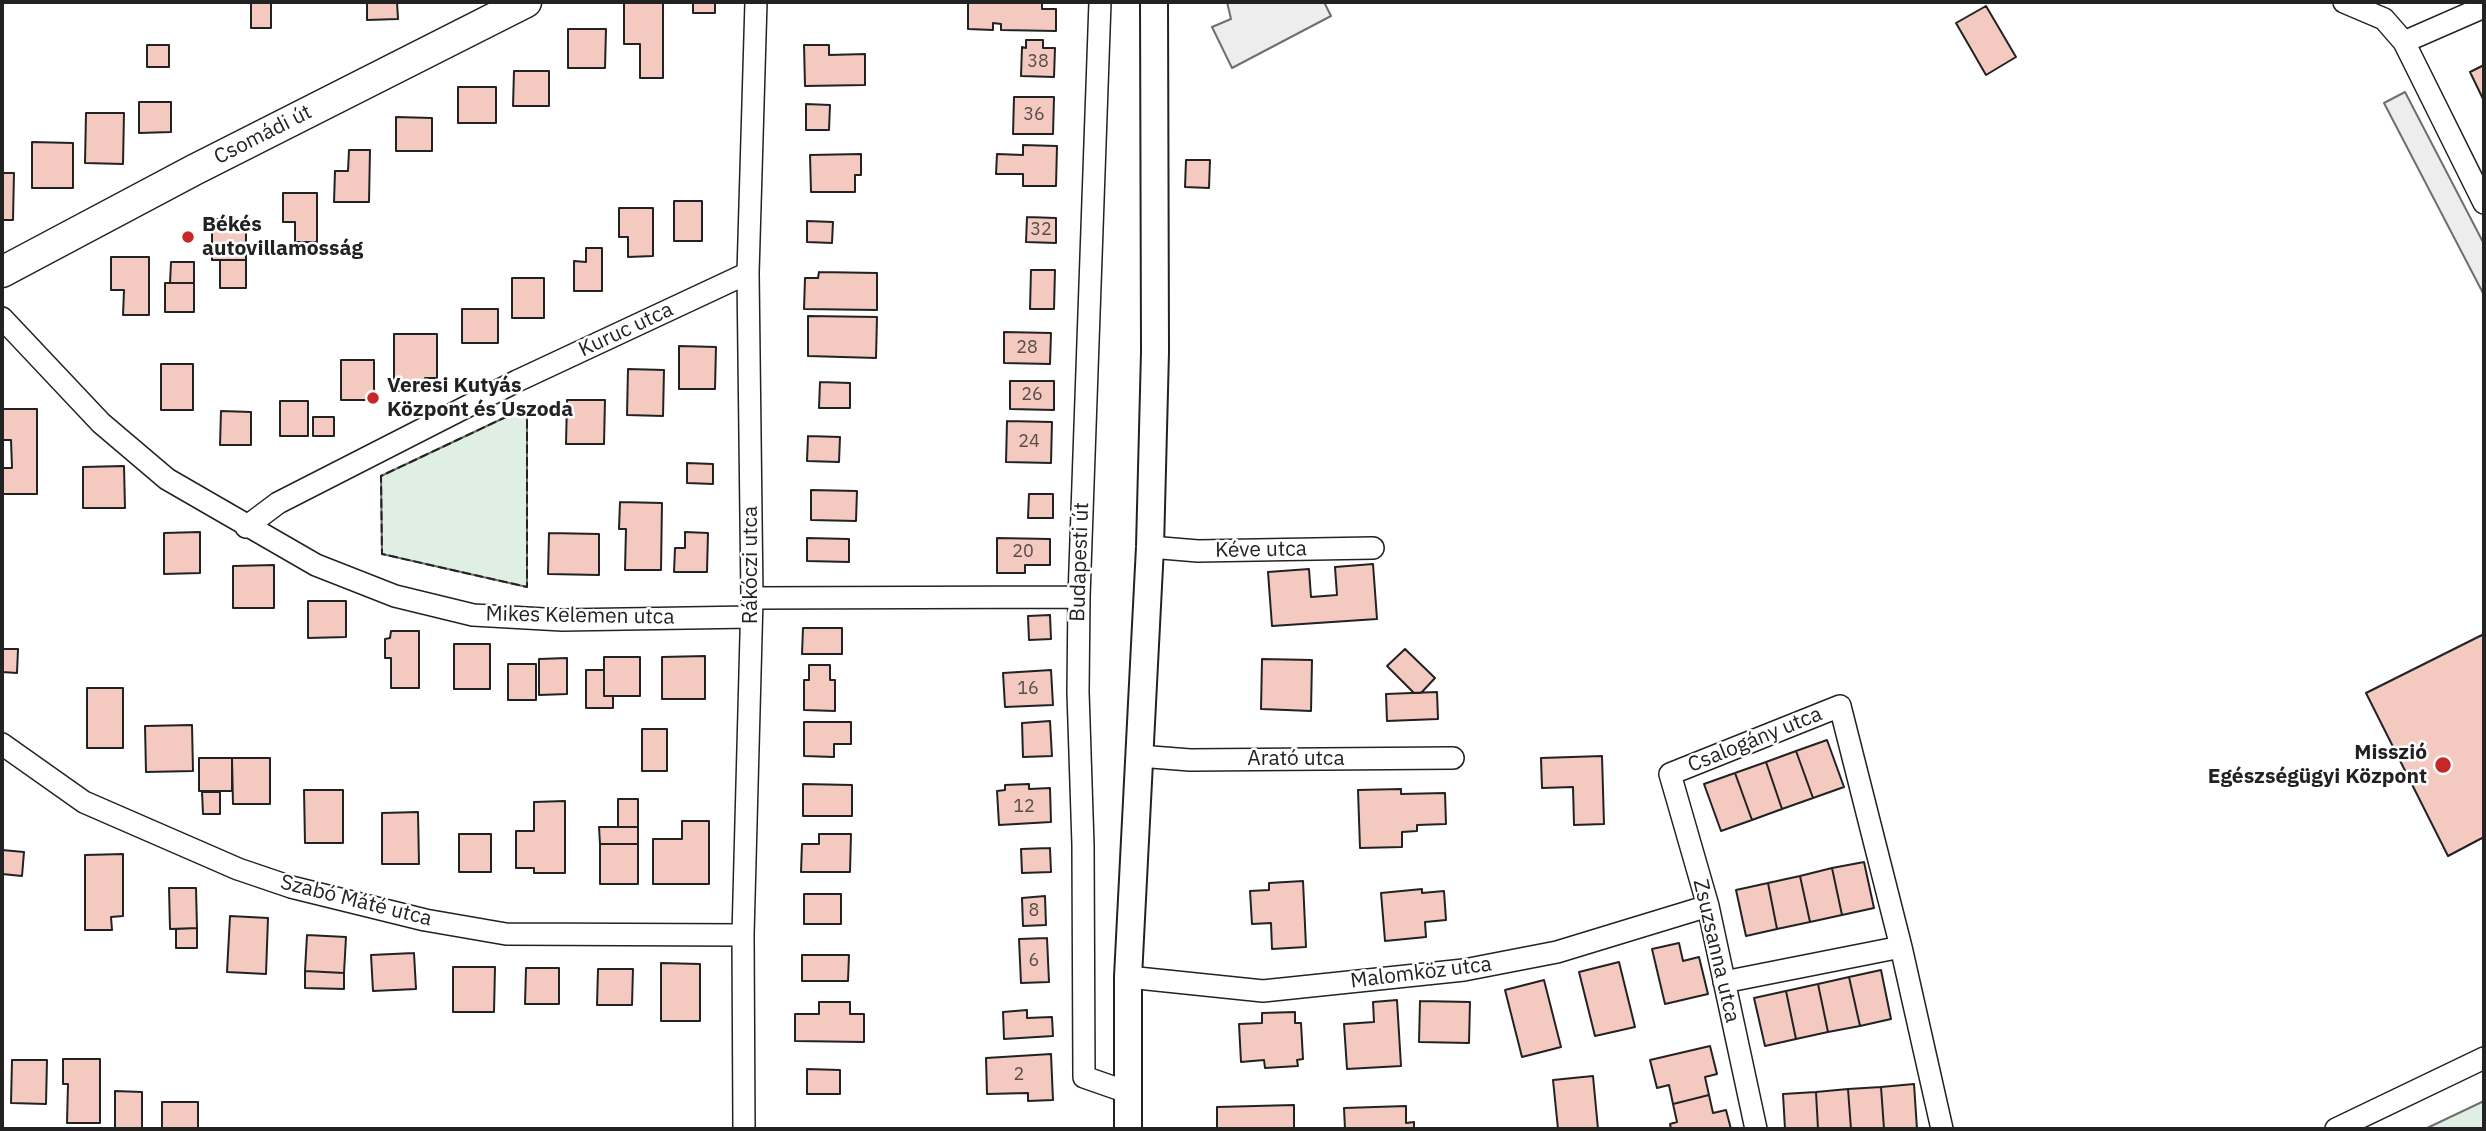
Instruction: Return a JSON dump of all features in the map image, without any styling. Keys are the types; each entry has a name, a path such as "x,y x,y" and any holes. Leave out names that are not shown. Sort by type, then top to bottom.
{"main road":[{"name":"Csomádi út","path":"2,272 194,170 526,2"}],"street":[{"name":"Rákóczi utca","path":"744,1129 743,936 752,608 748,273 756,2"},
{"name":"Budapesti út","path":"1100,2 1079,597 1083,1077 1127,1092"},
{"path":"1128,1129 1128,977 1150,547 1155,352 1154,2"},
{"path":"2344,2 2384,19 2404,42 2484,203"},
{"path":"2404,42 2484,7"},
{"name":"Kuruc utca","path":"246,527 278,503 517,381 748,273"},
{"name":"Mikes Kelemen utca","path":"2,318 101,423 167,479 316,565 384,592 473,615 562,620 752,608 1079,597"},
{"name":"Kéve utca","path":"1150,547 1198,551 1373,548"},
{"name":"Csalogány utca","path":"1670,774 1840,706 1901,947"},
{"name":"Szabó Máté utca","path":"2,744 84,802 226,864 291,887 425,920 506,934 743,936"},
{"name":"Arató utca","path":"1139,757 1190,760 1453,758"},
{"name":"Zsuzsanna utca","path":"1670,774 1708,906 1756,1129"},
{"name":"Malomköz utca","path":"1128,977 1262,991 1464,970 1557,952 1708,906"},
{"path":"1724,982 1901,947 1942,1129"},
{"path":"2336,1129 2484,1058"}],"green space":[{"path":"527,407 527,587 382,554 381,476"},
{"path":"2484,1101 2484,1129 2425,1129"}],"shaded area":[{"path":"1227,2 1324,2 1331,16 1232,68 1212,27 1231,19"},
{"path":"2405,92 2484,244 2484,295 2384,103"}],"building":[{"path":"251,2 271,2 271,28 251,28"},
{"path":"367,2 397,2 398,19 367,20"},
{"path":"624,2 663,2 663,78 640,78 640,44 624,44"},
{"path":"693,2 715,2 715,13 693,13"},
{"path":"968,2 1042,2 1042,9 1056,9 1056,31 1001,30 1001,24 993,23 993,30 968,29"},
{"path":"1986,6 2016,57 1986,75 1956,23"},
{"path":"568,29 606,29 605,68 568,68"},
{"path":"1026,40 1043,40 1043,48 1055,48 1054,77 1021,76 1022,47 1026,48"},
{"path":"147,45 169,45 169,67 147,67"},
{"path":"804,45 829,45 829,55 865,54 865,85 805,86"},
{"path":"2484,65 2484,101 2470,72"},
{"path":"514,71 549,71 549,106 513,106"},
{"path":"458,87 496,87 496,123 458,123"},
{"path":"1014,97 1054,97 1053,134 1013,134"},
{"path":"139,102 171,102 171,132 139,133"},
{"path":"806,104 830,105 829,130 806,130"},
{"path":"86,113 124,113 123,164 85,163"},
{"path":"396,117 432,118 432,151 396,151"},
{"path":"32,142 73,143 73,188 32,188"},
{"path":"1023,145 1057,146 1056,186 1023,186 1023,174 996,174 997,154 1023,155"},
{"path":"349,150 370,150 369,202 334,202 335,171 348,171"},
{"path":"861,154 861,175 855,175 855,192 811,192 810,155"},
{"path":"1186,160 1210,160 1209,188 1185,187"},
{"path":"2,173 14,173 13,220 2,220"},
{"path":"283,193 317,193 317,242 295,242 295,222 283,222"},
{"path":"674,201 702,201 702,241 674,241"},
{"path":"619,208 653,208 653,256 628,257 628,237 619,237"},
{"path":"1027,217 1056,218 1056,243 1026,242"},
{"path":"212,219 246,219 246,260 212,260"},
{"path":"807,221 833,222 832,243 807,242"},
{"path":"586,248 602,248 602,291 574,291 574,261 586,262"},
{"path":"111,257 149,257 149,315 123,315 124,290 111,290"},
{"path":"220,260 246,260 246,288 220,288"},
{"path":"171,262 194,262 194,283 170,283"},
{"path":"1031,270 1055,270 1054,309 1030,309"},
{"path":"819,272 877,273 877,310 804,309 805,278 818,278"},
{"path":"512,278 544,278 544,318 512,318"},
{"path":"165,283 194,283 194,312 165,312"},
{"path":"462,309 498,309 498,343 462,343"},
{"path":"808,316 877,317 876,358 808,356"},
{"path":"1004,332 1051,333 1050,364 1004,363"},
{"path":"394,334 437,334 437,378 425,378 425,391 394,391"},
{"path":"679,346 716,347 715,389 679,389"},
{"path":"341,360 374,360 374,400 341,400"},
{"path":"161,364 193,364 193,410 161,410"},
{"path":"628,369 664,370 663,416 627,415"},
{"path":"1010,381 1054,381 1054,410 1010,409"},
{"path":"820,382 850,383 850,408 819,408"},
{"path":"567,400 605,400 604,444 566,444"},
{"path":"280,401 308,401 308,436 280,436"},
{"path":"2,409 37,409 37,494 2,494 2,468 12,468 11,440 2,440"},
{"path":"221,411 251,412 251,445 220,445"},
{"path":"313,417 334,417 334,436 313,436"},
{"path":"1007,421 1052,422 1051,463 1006,462"},
{"path":"808,436 840,437 839,462 807,461"},
{"path":"687,463 713,464 713,484 687,483"},
{"path":"124,466 125,508 83,508 83,467"},
{"path":"811,490 857,491 856,521 811,520"},
{"path":"1029,494 1053,494 1053,518 1028,518"},
{"path":"620,502 662,503 661,570 625,570 626,529 619,529"},
{"path":"200,532 200,573 164,574 164,533"},
{"path":"685,532 708,533 707,572 674,572 675,548 685,548"},
{"path":"549,533 599,534 599,575 548,574"},
{"path":"807,538 849,539 849,562 807,561"},
{"path":"997,538 1050,539 1050,565 1025,565 1025,573 997,573"},
{"path":"1373,564 1377,619 1272,626 1268,572 1309,569 1311,597 1337,595 1335,567"},
{"path":"274,565 274,608 233,608 233,566"},
{"path":"308,601 346,601 346,637 308,638"},
{"path":"1050,615 1051,639 1029,640 1028,616"},
{"path":"803,628 842,628 842,654 802,654"},
{"path":"391,631 419,631 419,688 391,688 391,658 385,658 385,639 390,638"},
{"name":"Misszió Egészségügyi Központ","path":"2482,635 2484,837 2448,856 2366,693"},
{"path":"454,644 490,644 490,689 454,689"},
{"path":"2,649 18,649 17,673 2,672"},
{"path":"1405,649 1435,678 1421,693 1414,693 1387,666"},
{"path":"705,656 705,699 662,699 662,657"},
{"path":"604,657 640,657 640,696 604,696"},
{"path":"567,658 567,694 539,695 539,659"},
{"path":"1262,659 1312,660 1311,711 1261,709"},
{"path":"508,664 536,664 536,700 508,700"},
{"path":"809,665 830,665 830,680 835,680 835,711 804,710 804,680 809,680"},
{"path":"586,670 604,670 604,696 613,696 613,708 586,708"},
{"path":"1051,670 1053,705 1005,707 1003,673"},
{"path":"87,688 123,688 123,748 87,748"},
{"path":"1437,692 1438,719 1387,721 1386,694"},
{"path":"1050,721 1052,756 1023,757 1022,723"},
{"path":"804,722 851,722 851,744 834,744 834,757 804,756"},
{"path":"192,725 193,771 146,772 145,726"},
{"path":"642,729 667,729 667,771 642,771"},
{"path":"1827,740 1844,787 1813,798 1796,751"},
{"path":"1796,751 1813,798 1782,809 1766,762"},
{"path":"1602,756 1604,824 1574,825 1573,787 1542,788 1541,758"},
{"path":"199,758 232,758 232,791 199,791"},
{"path":"232,758 270,758 270,804 233,804"},
{"path":"1766,762 1782,809 1752,820 1735,773"},
{"path":"1735,773 1752,820 1721,831 1704,784"},
{"path":"803,784 852,785 852,816 803,816"},
{"path":"1029,784 1029,789 1050,788 1051,822 999,825 997,791 1005,790 1005,785"},
{"path":"1401,789 1401,794 1445,793 1446,824 1417,825 1417,831 1402,832 1402,847 1360,848 1358,790"},
{"path":"304,790 343,790 343,843 305,843"},
{"path":"202,792 220,792 220,814 203,814"},
{"path":"618,799 638,799 638,827 618,827"},
{"path":"565,801 565,873 534,873 534,868 516,868 516,831 534,831 534,802"},
{"path":"418,812 419,864 382,864 382,813"},
{"path":"682,821 709,821 709,884 653,884 653,839 682,839"},
{"path":"599,827 638,827 638,844 600,844"},
{"path":"459,834 491,834 491,872 459,872"},
{"path":"819,834 851,834 850,872 801,872 802,844 819,844"},
{"path":"600,844 638,844 638,884 600,884"},
{"path":"1050,848 1051,872 1022,873 1021,849"},
{"path":"2,850 24,852 22,876 2,874"},
{"path":"123,854 123,916 111,917 112,930 85,930 85,855"},
{"path":"1864,862 1874,908 1842,915 1832,868"},
{"path":"1832,868 1842,915 1810,922 1800,876"},
{"path":"1800,876 1810,922 1777,929 1768,883"},
{"path":"1303,881 1306,947 1272,949 1271,923 1252,924 1250,891 1269,890 1269,883"},
{"path":"1768,883 1777,929 1746,936 1736,890"},
{"path":"169,888 196,888 197,928 170,929"},
{"path":"1422,889 1422,893 1444,891 1446,920 1425,922 1426,937 1385,941 1381,893"},
{"path":"804,894 841,894 841,924 804,924"},
{"path":"1045,896 1046,925 1023,926 1022,898"},
{"path":"230,916 268,918 266,974 227,972"},
{"path":"197,928 197,948 176,948 176,929"},
{"path":"307,935 346,937 344,973 305,971"},
{"path":"1047,938 1049,982 1021,983 1019,939"},
{"path":"1679,943 1683,961 1699,957 1708,994 1665,1004 1652,949"},
{"path":"414,953 416,989 373,991 371,955"},
{"path":"802,955 849,955 848,981 802,981"},
{"path":"1619,962 1635,1027 1595,1036 1579,972"},
{"path":"661,963 700,964 700,1021 661,1021"},
{"path":"453,967 495,967 494,1012 453,1012"},
{"path":"526,968 559,968 559,1004 525,1004"},
{"path":"598,969 633,969 632,1005 597,1005"},
{"path":"1881,970 1891,1019 1860,1026 1849,977"},
{"path":"305,971 344,973 344,989 305,988"},
{"path":"1849,977 1860,1026 1828,1032 1818,984"},
{"path":"1544,980 1561,1047 1522,1057 1505,990"},
{"path":"1818,984 1828,1032 1796,1039 1786,991"},
{"path":"1786,991 1796,1039 1765,1046 1754,998"},
{"path":"1397,1000 1401,1066 1347,1069 1344,1024 1374,1022 1373,1002"},
{"path":"1420,1001 1470,1002 1469,1043 1419,1042"},
{"path":"819,1002 850,1002 850,1014 864,1014 864,1042 795,1041 795,1014 819,1014"},
{"path":"1027,1010 1027,1018 1052,1017 1053,1036 1004,1039 1003,1012"},
{"path":"1295,1012 1295,1023 1301,1023 1303,1059 1297,1060 1298,1066 1265,1068 1264,1060 1241,1062 1239,1024 1262,1023 1262,1013"},
{"path":"1710,1046 1717,1074 1705,1077 1709,1095 1673,1104 1669,1085 1657,1088 1650,1060"},
{"path":"1051,1054 1053,1100 1028,1101 1028,1093 987,1094 986,1058"},
{"path":"63,1059 100,1059 100,1123 67,1123 68,1084 63,1084"},
{"path":"12,1060 47,1060 46,1104 11,1103"},
{"path":"807,1069 840,1070 840,1094 807,1094"},
{"path":"1593,1076 1598,1129 1558,1129 1553,1080"},
{"path":"1914,1084 1917,1129 1884,1129 1881,1087"},
{"path":"1881,1087 1884,1129 1851,1129 1848,1089"},
{"path":"1848,1089 1851,1129 1818,1129 1816,1092"},
{"path":"115,1091 142,1092 142,1129 115,1129"},
{"path":"1816,1092 1818,1129 1785,1129 1783,1094"},
{"path":"1709,1095 1713,1113 1726,1110 1731,1129 1671,1129 1670,1124 1677,1122 1673,1104"},
{"path":"162,1102 198,1102 198,1129 162,1129"},
{"path":"1294,1105 1294,1129 1217,1129 1217,1107"},
{"path":"1406,1106 1406,1123 1414,1122 1414,1129 1345,1129 1344,1108"}],"fence":[{"path":"527,407 527,587 382,554 381,476 527,407"}],"place":[{"name":"Békés autovillamosság","path":"188,237"},
{"name":"Veresi Kutyás Központ és Uszoda","path":"373,398"},
{"name":"Misszió Egészségügyi Központ","path":"2443,765"}]}
